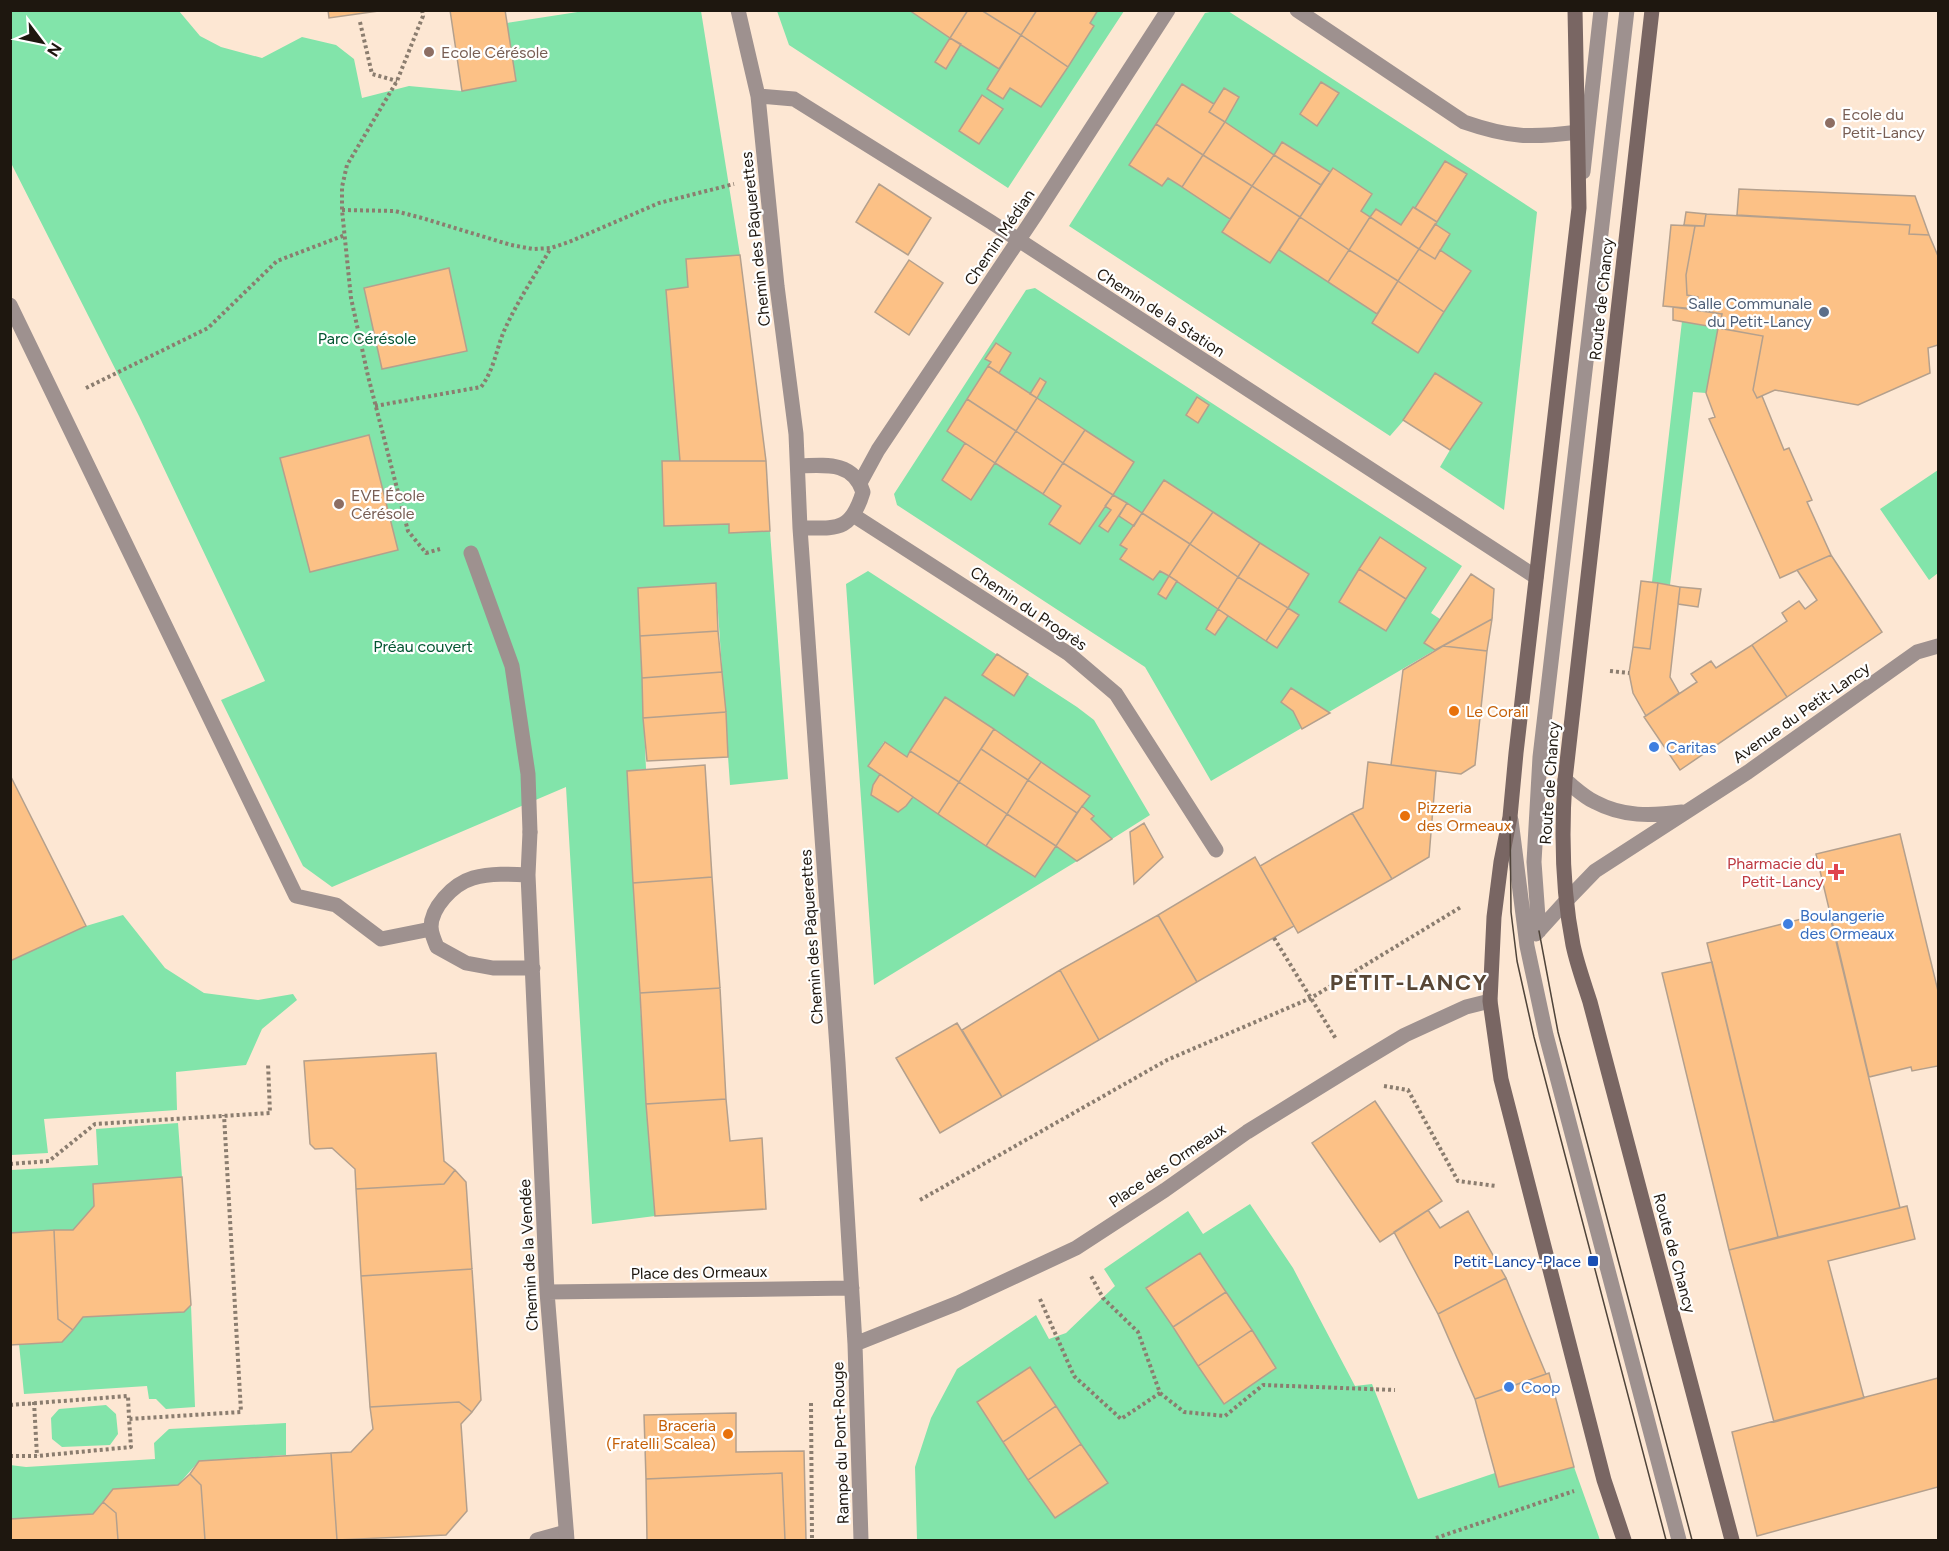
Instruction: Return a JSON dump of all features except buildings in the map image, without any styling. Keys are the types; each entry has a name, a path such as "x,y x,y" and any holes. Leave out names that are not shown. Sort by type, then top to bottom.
{"main road":[{"path":"1575,10 1579,208 1510,817 1494,917 1491,1000 1501,1079 1604,1480 1624,1540"},
{"name":"Route de Chancy","path":"1652,10 1565,780 1562,860 1574,947 1732,1540"}],"street":[{"name":"Chemin des Pâquerettes","path":"738,10 758,96 798,466 800,528 855,1344"},
{"name":"Chemin Médian","path":"860,483 878,450 1019,240 1168,10"},
{"path":"1297,10 1464,122 1494,132 1527,137 1579,132"},
{"path":"1579,208 1601,10"},
{"path":"1539,931 1534,861 1540,757 1627,10"},
{"name":"Chemin de la Station","path":"758,96 794,99 1019,240 1536,577"},
{"path":"10,305 296,896 336,905 381,939 431,929"},
{"path":"798,466 834,465 848,472 860,483 863,492 853,515 845,525 830,528 800,528"},
{"name":"Chemin du Progrès","path":"853,515 1069,654 1116,694 1216,850"},
{"name":"Chemin de la Vendée","path":"471,553 512,666 528,774 531,832 528,874 547,1292 567,1536"},
{"name":"Avenue du Petit-Lancy","path":"1527,946 1595,871 1748,772 1917,652 1938,646"},
{"name":"Avenue du Petit-Lancy","path":"1565,780 1593,802 1613,809 1647,816 1685,812"},
{"path":"1510,817 1527,946 1546,1035 1679,1540"},
{"path":"528,874 495,874 470,878 445,895 434,913 431,929 437,947 466,963 493,968 533,968"},
{"name":"Place des Ormeaux","path":"855,1344 958,1303 1076,1248 1165,1190 1246,1132 1361,1061 1466,1007 1491,1000"},
{"name":"Place des Ormeaux","path":"547,1292 852,1288"},
{"name":"Rampe du Pont-Rouge","path":"855,1344 861,1540"},
{"path":"537,1540 567,1536"}],"path":[{"path":"422,10 423,16 397,81 347,165 342,187 342,210 351,298 375,406 408,531 426,553 458,544 471,553"},
{"path":"360,22 372,74 397,81"},
{"path":"342,210 395,211 511,245 533,249 551,248 659,203 734,184"},
{"path":"58,402 208,328 277,261 345,235"},
{"path":"375,406 481,387 489,377 503,332 551,248"},
{"path":"1606,670 1629,674"},
{"path":"920,1200 1167,1060 1311,998 1467,903"},
{"path":"10,1164 49,1161 95,1124 270,1113 268,1064"},
{"path":"129,1419 241,1412 224,1115"},
{"path":"1076,1248 1103,1298 1138,1332 1160,1393 1184,1412 1225,1416 1263,1385 1395,1390"},
{"path":"1028,1271 1074,1376 1121,1419 1160,1393"},
{"path":"10,1405 128,1396 130,1447 38,1456 10,1456"},
{"path":"34,1402 38,1456"},
{"path":"811,1403 812,1540"},
{"path":"1436,1538 1604,1480"}],"green space":[{"name":"Parc Cérésole","path":"11,11 179,11 200,36 221,47 262,58 302,37 336,45 354,59 362,98 409,86 462,91 516,81 507,23 584,11 701,11 740,255 688,287 680,461 662,461 664,526 729,524 730,533 770,531 788,779 730,785 716,583 638,588 646,769 627,771 646,1104 655,1216 592,1224 566,787 332,887 303,866 221,700 265,681 139,416 11,163"},
{"path":"777,11 1124,11 1008,188 789,45"},
{"path":"1228,11 1537,212 1504,510 1440,467 1450,450 1404,420 1390,436 1069,226 1205,13"},
{"path":"1035,288 1462,566 1431,613 1440,619 1424,643 1435,650 1211,781 1145,667 897,505 894,494 1026,290"},
{"path":"1682,321 1718,328 1706,393 1693,392 1670,585 1652,582"},
{"path":"1938,470 1938,573 1929,580 1880,509"},
{"path":"868,571 1094,720 1150,815 1112,839 1091,819 1094,815 1082,806 1089,796 945,698 907,757 884,742 868,766 880,774 872,795 898,812 913,797 1034,877 1056,846 1077,861 874,985 846,584"},
{"path":"123,915 165,968 204,993 258,1000 293,994 297,1000 262,1029 246,1065 176,1072 177,1110 44,1119 48,1153 11,1155 10,961 86,926"},
{"path":"178,1123 182,1177 93,1184 94,1206 73,1230 11,1233 11,1170 98,1165 96,1129"},
{"path":"1250,1204 1293,1268 1355,1386 1372,1384 1418,1499 1495,1473 1499,1487 1574,1467 1600,1540 917,1540 915,1467 931,1418 957,1369 1036,1315 1049,1339 1066,1333 1115,1286 1104,1269 1188,1211 1203,1234"},
{"path":"191,1305 195,1407 166,1409 156,1399 149,1399 147,1386 24,1394 19,1344 62,1342 83,1317 183,1312"},
{"path":"106,1405 116,1414 118,1434 110,1445 62,1447 52,1439 51,1418 59,1409"},
{"path":"286,1423 286,1455 199,1461 178,1485 113,1489 93,1514 11,1519 10,1465 26,1467 155,1459 154,1443 169,1429"}],"tram line":[{"path":"1510,817 1511,912 1517,961 1534,1037 1666,1540"},
{"path":"1539,931 1558,1032 1692,1540"}],"place":[{"name":"Ecole Cérésole","path":"429,52"},
{"name":"Ecole du Petit-Lancy","path":"1830,123"},
{"name":"Salle Communale du Petit-Lancy","path":"1824,312"},
{"name":"EVE École Cérésole","path":"339,504"},
{"name":"Le Corail","path":"1454,711"},
{"name":"Caritas","path":"1654,747"},
{"name":"Pizzeria des Ormeaux","path":"1405,816"},
{"name":"Pharmacie du Petit-Lancy","path":"1836,872"},
{"name":"Boulangerie des Ormeaux","path":"1788,924"},
{"name":"Petit-Lancy-Place","path":"1593,1261"},
{"name":"Coop","path":"1509,1387"},
{"name":"Braceria (Fratelli Scalea)","path":"728,1434"}],"district":[{"name":"PETIT-LANCY","path":"1409,982"}],"park label":[{"name":"Préau couvert","path":"423,646"}]}
